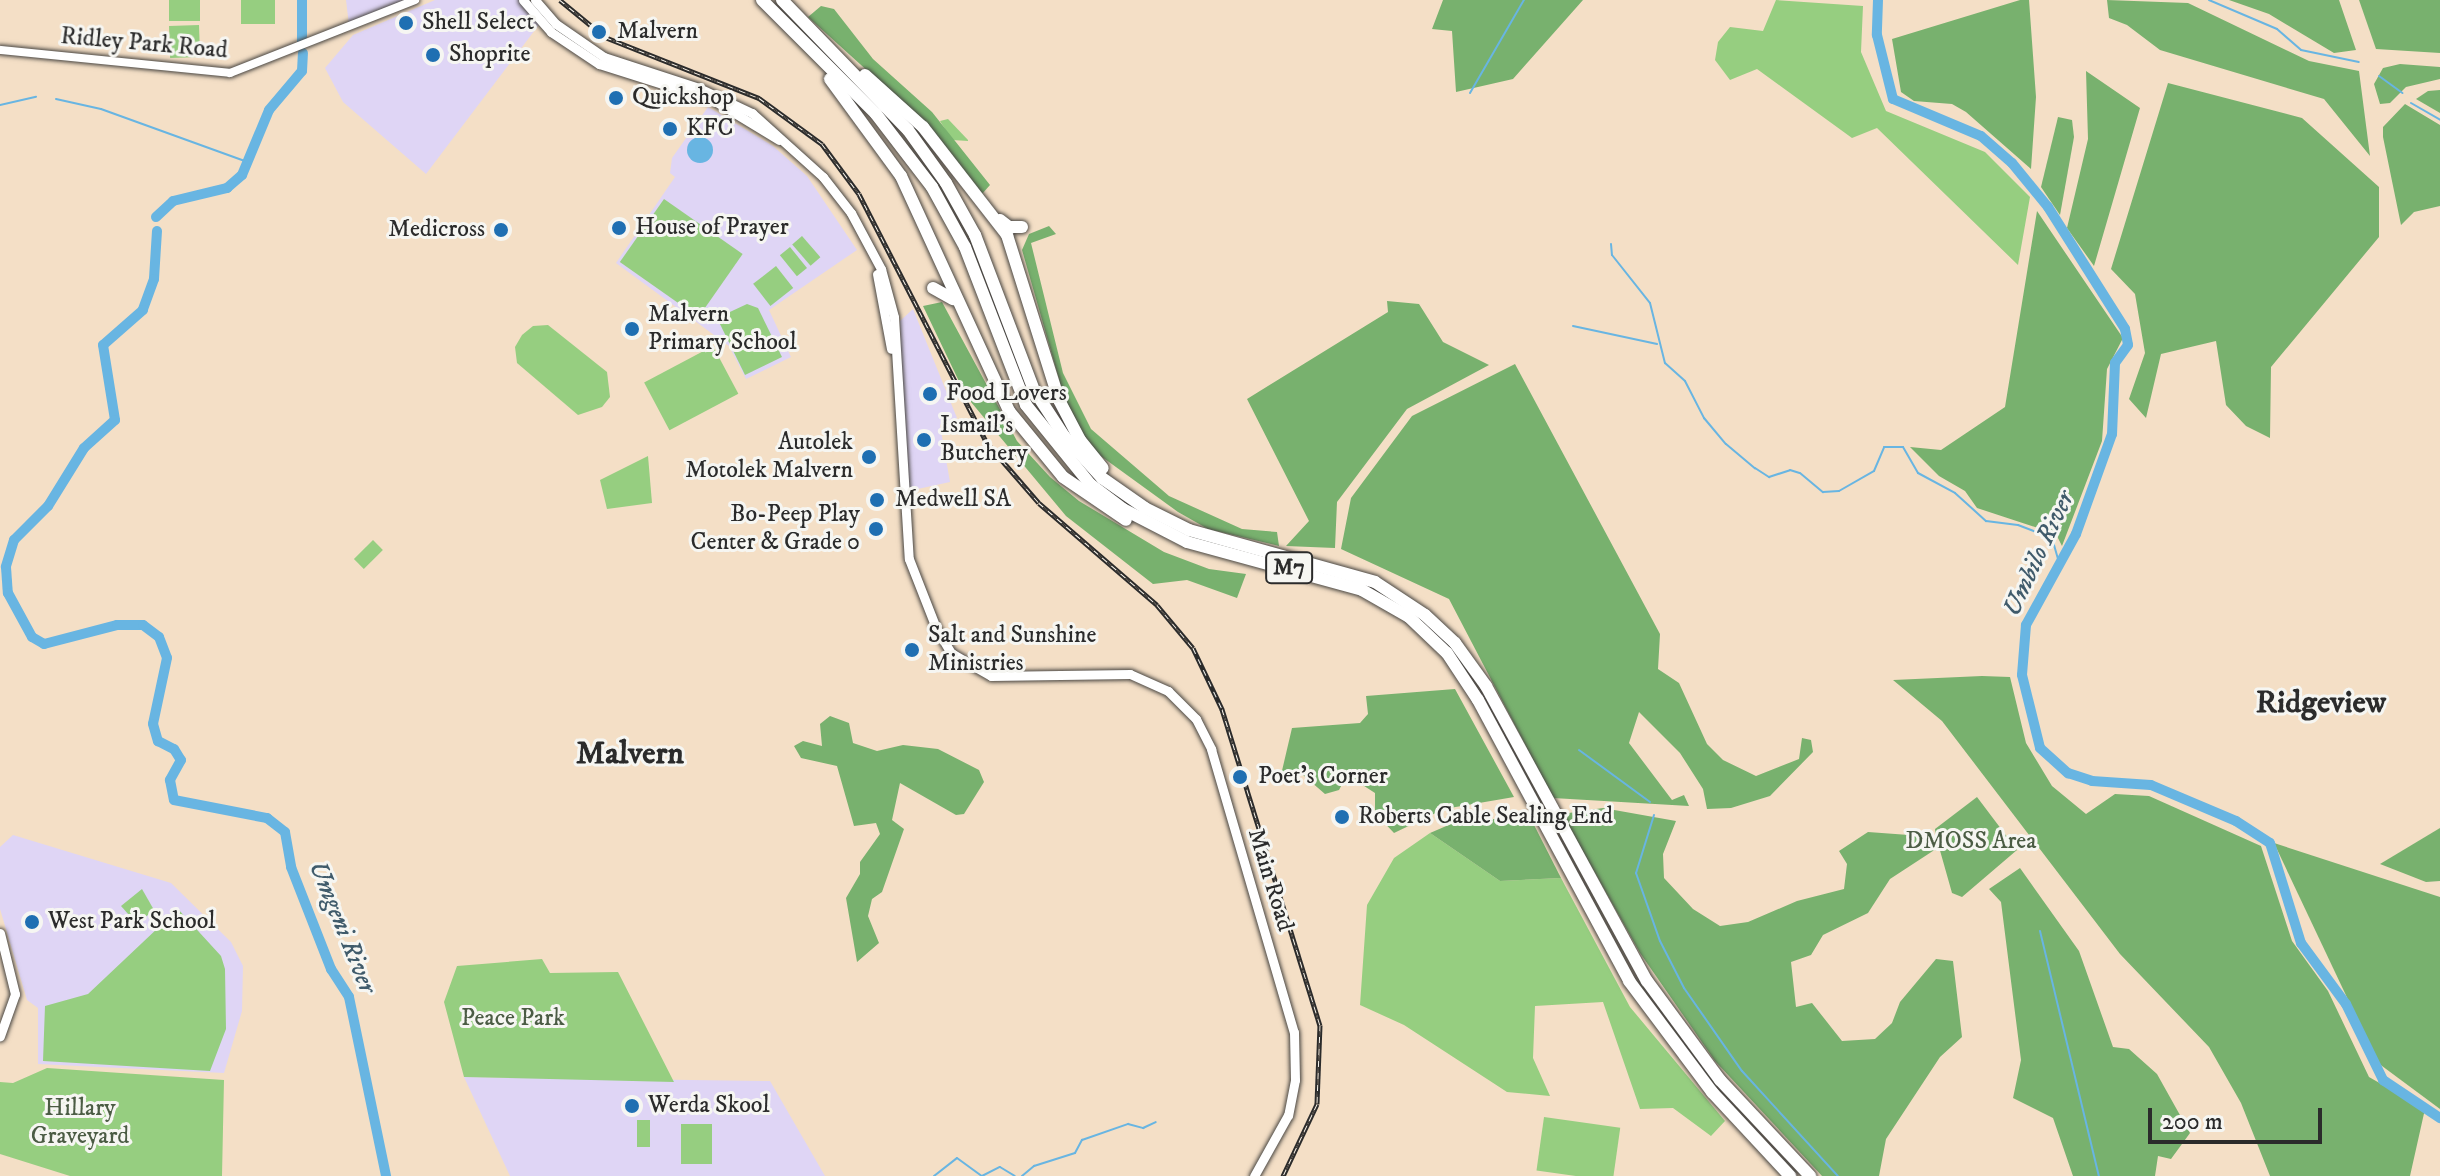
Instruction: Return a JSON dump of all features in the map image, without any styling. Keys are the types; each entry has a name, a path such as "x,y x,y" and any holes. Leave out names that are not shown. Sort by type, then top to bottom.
{"highway":[{"path":"754,0 879,140 935,250 959,309 1009,411 1063,477 1105,508 1154,533 1228,559 1258,562"},
{"name":"M7","path":"762,0 876,114 932,187 965,247 1017,387 1064,459 1106,498 1146,523 1187,542 1362,590 1409,617 1447,653 1629,981 1705,1083 1790,1176"},
{"name":"M7","path":"782,0 908,130 946,183 988,268 1022,366 1064,436 1125,496 1189,530 1359,575 1389,589 1441,628 1486,686 1600,901 1663,1005 1720,1080 1810,1176"},
{"path":"822,40 923,127 991,212 1019,262 1059,400 1074,430 1112,476 1189,530"},
{"path":"991,212 1009,227 1022,230 1019,262"},
{"path":"935,250 937,269 932,284 947,292 959,309"}],"main road":[{"name":"Main Road","path":"523,0 558,37 599,64 713,100 785,143"},
{"name":"Main Road","path":"535,0 591,50 737,104 785,143 841,198 866,239 894,364 909,559 936,628 951,653 991,676 1113,673 1147,679 1177,698 1205,735 1292,1021 1293,1094 1283,1129 1254,1176"},
{"path":"0,933 15,994 0,1036"}],"street":[{"name":"Ridley Park Road","path":"0,50 230,73 415,0"}],"shaded area":[{"path":"346,0 409,0 349,25"},
{"path":"435,0 520,0 541,22 426,174 343,102 325,68 353,35"},
{"path":"708,107 773,146 807,176 857,250 769,310 791,357 746,379 729,346 616,263 675,177 670,173 672,158"},
{"path":"913,309 957,418 940,425 950,482 904,492 900,321"},
{"path":"13,835 171,883 231,942 243,966 242,1011 224,1073 38,1064 38,1008 27,1000 0,909 0,847"},
{"name":"Werda Skool","path":"464,1077 770,1081 825,1176 510,1176"}],"green space":[{"path":"169,0 200,0 200,21 169,21"},
{"path":"241,0 275,0 275,24 241,24"},
{"path":"1443,0 1583,0 1513,79 1456,92 1452,31 1432,29"},
{"path":"1776,0 1863,6 1861,52 1886,111 1985,152 2030,197 2018,265 1877,128 1852,138 1757,69 1730,80 1715,60 1718,42 1730,27 1763,31"},
{"path":"2020,0 2029,0 2036,97 2031,169 1966,112 1952,104 1914,101 1901,92 1892,39"},
{"path":"2107,0 2188,3 2309,61 2359,71 2370,156 2324,99 2160,50 2127,25 2109,18"},
{"path":"2229,0 2339,0 2356,50 2334,53 2269,14"},
{"path":"2359,0 2440,0 2440,53 2376,49"},
{"path":"821,6 834,9 873,59 932,112 990,185 982,194 903,103 808,17"},
{"path":"199,25 200,57 170,58 169,26"},
{"path":"2400,64 2440,67 2440,79 2406,87 2390,103 2380,104 2374,84 2383,68"},
{"path":"2086,71 2140,108 2094,266 2067,228 2088,139"},
{"path":"2168,83 2302,118 2379,187 2379,237 2271,367 2270,438 2246,426 2226,405 2216,341 2161,354 2146,418 2129,399 2145,353 2135,294 2111,269"},
{"path":"2440,90 2440,113 2416,99 2428,91"},
{"path":"2405,104 2440,125 2440,206 2414,212 2401,225 2383,127"},
{"path":"2058,117 2072,120 2074,137 2060,215 2041,187"},
{"path":"948,119 968,141 952,140 940,121"},
{"path":"664,199 743,254 698,317 620,262"},
{"path":"2037,211 2123,338 2107,369 2102,441 2062,546 2056,534 1977,508 1965,491 1939,476 1910,447 1941,450 2005,407"},
{"path":"1049,226 1056,234 1031,243 1063,373 1091,429 1169,496 1242,529 1277,532 1279,546 1208,529 1178,512 1098,454 1078,427 1063,393 1022,250 1029,234"},
{"path":"802,236 820,257 811,266 792,245"},
{"path":"790,247 807,268 797,276 780,255"},
{"path":"776,266 793,288 770,306 753,284"},
{"path":"1387,301 1419,304 1443,342 1489,365 1407,409 1337,502 1335,548 1286,546 1309,521 1247,399 1388,312"},
{"path":"942,302 1017,441 1050,477 1079,501 1164,552 1209,569 1246,574 1237,598 1187,580 1153,584 1066,516 966,396 923,306"},
{"path":"747,304 758,308 782,357 745,375 717,318"},
{"path":"548,325 607,372 610,397 602,407 578,415 517,363 515,347 522,335 533,326"},
{"path":"713,346 738,394 669,430 644,383"},
{"path":"1515,364 1660,634 1658,669 1679,683 1707,744 1723,760 1756,776 1799,759 1802,738 1811,740 1813,752 1770,796 1731,808 1707,809 1703,789 1680,753 1639,712 1629,743 1672,800 1684,795 1689,806 1553,798 1449,599 1341,549 1351,498 1412,416"},
{"path":"648,456 652,503 607,509 600,480"},
{"path":"373,540 383,550 364,569 354,559"},
{"path":"2010,677 2026,743 2052,786 2086,814 2115,794 2149,796 2261,846 2292,941 2328,991 2369,1077 2425,1109 2410,1176 2270,1176 2241,1103 2209,1047 2120,954 1942,721 1893,680"},
{"path":"1455,689 1514,797 1444,809 1394,833 1375,813 1375,793 1347,775 1339,790 1325,794 1303,775 1281,775 1292,728 1360,723 1368,714 1366,696"},
{"path":"830,716 849,723 853,743 877,751 903,745 938,749 979,770 984,782 964,814 956,815 900,783 892,820 904,829 882,892 872,899 868,916 879,943 857,962 846,898 860,874 860,862 880,834 876,823 854,826 837,766 801,758 794,746 803,741 822,746 820,724"},
{"name":"DMOSS Area","path":"1977,797 2017,850 1962,897 1952,893 1939,847 1890,879 1868,913 1823,935 1811,955 1791,962 1796,1007 1812,1003 1842,1041 1875,1039 1892,1023 1900,1002 1936,959 1953,961 1962,1037 1940,1057 1886,1139 1879,1176 1822,1176 1715,1061 1640,953 1562,814 1603,808 1676,821 1663,854 1664,878 1693,909 1720,926 1748,922 1797,901 1844,889 1847,864 1839,851 1868,832 1936,837 1935,829"},
{"path":"1530,817 1561,878 1500,881 1430,833 1458,821"},
{"path":"2440,828 2440,881 2426,882 2380,864"},
{"path":"1430,833 1500,881 1561,878 1630,1007 1725,1121 1711,1136 1673,1108 1640,1109 1603,1002 1535,1006 1533,1058 1550,1096 1507,1092 1404,1025 1360,1005 1367,905 1394,858"},
{"path":"2274,843 2440,897 2440,1109 2378,1063"},
{"path":"2020,868 2079,951 2113,1047 2129,1049 2157,1074 2190,1133 2171,1159 2158,1156 2155,1176 2073,1176 2053,1118 2013,1098 2021,1060 2001,902 1989,889"},
{"path":"142,889 154,910 137,924 121,906"},
{"path":"178,909 221,956 225,969 226,1029 210,1071 43,1061 45,1006 88,994"},
{"name":"Peace Park","path":"542,959 550,973 618,972 674,1082 464,1077 444,1002 457,966"},
{"name":"Hillary Graveyard","path":"47,1068 224,1080 222,1176 70,1176 0,1154 0,1082 13,1083"},
{"path":"1544,1117 1620,1128 1613,1176 1576,1176 1536,1170"},
{"path":"637,1120 650,1120 650,1147 637,1147"},
{"path":"681,1124 712,1124 712,1164 681,1164"}],"water":[{"path":"700,137 709,141 713,150 709,159 700,163 691,159 687,150 691,141"}],"waterway":[{"name":"Umgeni River","path":"302,0 302,41"},
{"path":"1470,93 1524,0"},
{"name":"Umbilo River","path":"1878,0 1877,35 1893,99 1981,136 2012,163 2048,207 2125,329 2128,345 2115,363 2112,434 2076,534 2026,625 2022,675 2040,748 2068,773 2092,781 2151,785 2236,821 2270,843 2301,943 2346,1004 2383,1080 2440,1118"},
{"path":"2209,0 2277,29 2301,50 2359,62"},
{"name":"Umgeni River","path":"156,217 173,201 227,188 242,175 269,110 302,71 303,53"},
{"path":"2379,76 2402,93"},
{"path":"0,105 36,97"},
{"path":"56,99 101,109 250,163"},
{"path":"2411,103 2440,120"},
{"name":"Umgeni River","path":"157,231 154,279 143,310 103,345 115,420 84,448 48,506 14,540 6,567 8,593 32,637 44,644 117,625 143,625 159,637 167,658 153,724 158,741 174,749 181,760 170,780 174,800 267,818 285,832 291,867 331,969 349,997 386,1176"},
{"path":"1611,244 1612,255 1650,303 1665,363 1685,381 1704,418 1726,444 1755,468 1769,477 1790,470 1800,473 1823,492 1839,491 1874,471 1884,447 1903,447 1918,473 1955,493 1986,521 2018,525 2052,538 2059,563"},
{"path":"1573,326 1657,344"},
{"path":"1579,750 1650,802"},
{"path":"1654,815 1636,873 1660,941 1684,988 1742,1071 1838,1176"},
{"path":"2040,931 2099,1176"},
{"path":"1022,1176 1034,1166 1075,1153 1082,1140 1128,1124 1143,1128 1156,1122"},
{"path":"934,1176 957,1158 982,1176 1000,1167 1015,1176"}],"railway":[{"path":"560,0 605,37 759,98 822,144 859,194 987,443 1039,503 1157,605 1193,648 1222,709 1320,1025 1317,1104 1283,1176"}],"place":[{"name":"Shell Select","path":"406,23"},
{"name":"Malvern","path":"599,32"},
{"name":"Shoprite","path":"433,55"},
{"name":"Quickshop","path":"616,98"},
{"name":"KFC","path":"670,129"},
{"name":"House of Prayer","path":"619,228"},
{"name":"Medicross","path":"501,230"},
{"name":"Malvern Primary School","path":"632,329"},
{"name":"Food Lovers","path":"930,394"},
{"name":"Ismail's Butchery","path":"924,440"},
{"name":"Autolek Motolek Malvern","path":"869,457"},
{"name":"Medwell SA","path":"877,500"},
{"name":"Bo-Peep Play Center & Grade 0","path":"876,529"},
{"name":"Salt and Sunshine Ministries","path":"912,650"},
{"name":"Poet's Corner","path":"1240,777"},
{"name":"Roberts Cable Sealing End","path":"1342,817"},
{"name":"West Park School","path":"32,922"},
{"name":"Werda Skool","path":"632,1106"}],"district":[{"name":"Ridgeview","path":"2321,703"},
{"name":"Malvern","path":"630,754"}]}
